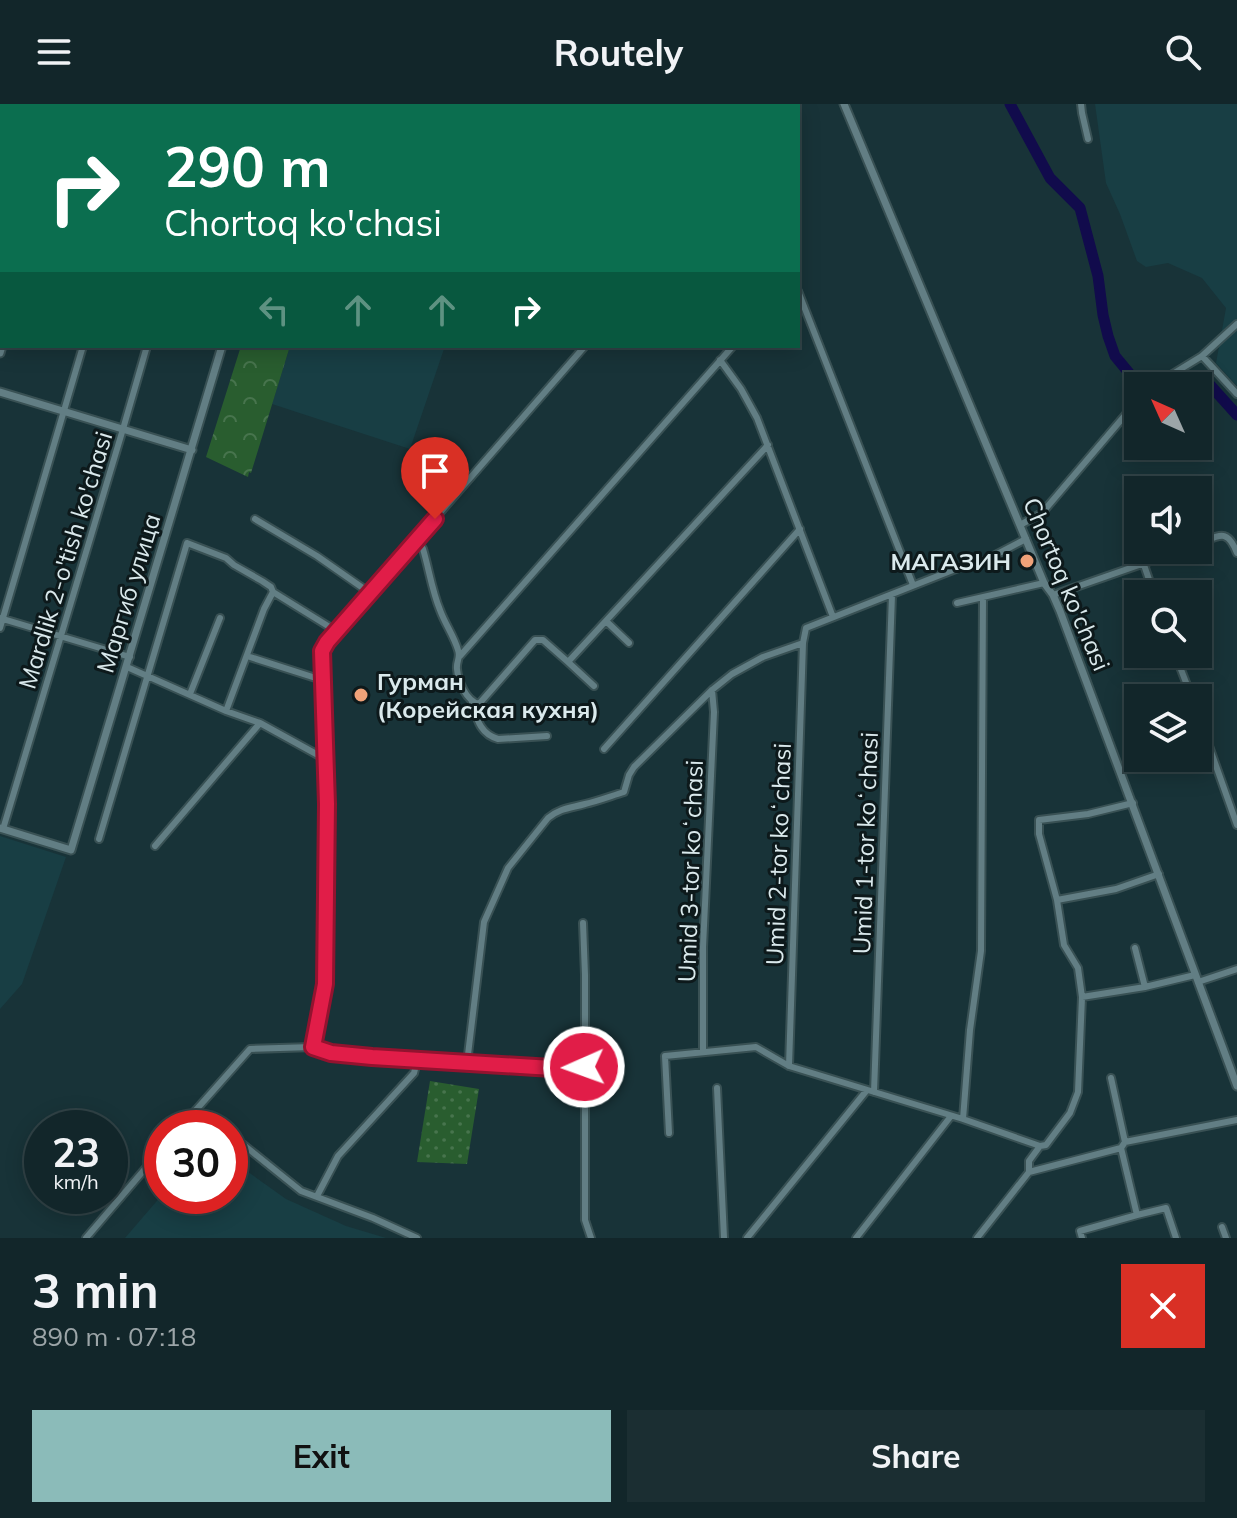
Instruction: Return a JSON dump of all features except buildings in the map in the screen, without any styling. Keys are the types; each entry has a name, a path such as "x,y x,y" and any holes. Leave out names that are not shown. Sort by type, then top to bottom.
{"street":[{"name":"Chortoq ko'chasi","path":"844,104 1044,583 1053,595 1079,659 1237,1086"},
{"path":"1081,104 1088,139"},
{"path":"800,296 913,585"},
{"path":"1176,372 1202,356 1237,324"},
{"path":"0,628 82,348"},
{"name":"Mardlik 2-o'tish ko'chasi","path":"1,829 146,348"},
{"name":"Маргиб улица","path":"1,829 71,850 221,348"},
{"path":"313,1047 325,984 327,804 323,647 583,348"},
{"path":"547,736 498,739 480,727 457,670 460,656 731,348"},
{"path":"1202,356 1237,394"},
{"path":"720,360 757,418 833,617"},
{"path":"0,392 192,450"},
{"path":"1020,525 1042,513 1124,416"},
{"path":"568,662 768,445"},
{"path":"255,519 317,556 370,593"},
{"path":"604,749 800,529"},
{"path":"1212,539 1226,535 1237,553"},
{"path":"467,1063 484,922 508,868 548,818 556,811 624,792 634,767 712,690 732,674 763,657 803,643 805,628 958,568 982,562 1026,539"},
{"path":"417,540 423,549 440,611 460,656"},
{"path":"99,839 187,543 226,558 336,631"},
{"path":"1053,595 1144,565 1149,580"},
{"path":"957,603 1044,583"},
{"path":"226,711 273,592"},
{"name":"Umid 1-tor koʻchasi","path":"870,1091 892,595"},
{"path":"963,1119 970,1030 981,951 983,597"},
{"path":"1,618 130,657"},
{"path":"190,694 220,618"},
{"path":"606,621 629,643"},
{"path":"472,703 482,703 535,640 543,640 594,686"},
{"name":"Umid 2-tor koʻchasi","path":"789,1066 803,643"},
{"path":"247,656 322,680"},
{"path":"127,667 260,723 318,755 325,755"},
{"name":"Umid 3-tor koʻchasi","path":"703,1052 703,947 714,712 712,690"},
{"path":"155,846 260,723"},
{"path":"1212,754 1237,825"},
{"path":"669,1133 665,1056 756,1047 789,1066 1040,1146 1046,1145 1070,1113 1078,1092 1082,997 1078,968 1064,945 1057,900 1039,834 1039,820 1088,814 1133,803"},
{"path":"1057,900 1116,889 1159,874"},
{"path":"583,923 585,1220 591,1238"},
{"path":"1135,948 1145,987"},
{"path":"1082,997 1196,979 1237,969"},
{"path":"196,1110 250,1049 313,1047 331,1053 417,1061 584,1070"},
{"path":"317,1196 338,1156 413,1075 417,1061"},
{"path":"1111,1078 1137,1215"},
{"path":"717,1088 724,1238"},
{"path":"747,1238 870,1091"},
{"path":"856,1238 951,1116"},
{"path":"977,1238 1029,1172 1123,1145 1237,1120"},
{"path":"1029,1172 1029,1161 1040,1146"},
{"path":"248,1148 301,1191 417,1238"},
{"path":"86,1238 144,1170"},
{"path":"1082,1238 1080,1231 1166,1208 1176,1238"},
{"path":"986,1227 989,1238"},
{"path":"1222,1227 1226,1238"}],"shaded area":[{"path":"1095,104 1237,104 1237,386 1216,363 1226,308 1202,278 1168,263 1146,267 1137,261 1106,183"},
{"path":"289,348 444,348 410,449 272,404"},
{"path":"0,836 66,857 22,984 0,1009"},
{"path":"248,1172 286,1199 346,1226 386,1238 125,1238 146,1214 248,1214"}],"green space":[{"path":"240,348 289,348 248,477 206,457"},
{"path":"430,1081 479,1089 467,1164 417,1162"}],"waterway":[{"path":"1010,104 1050,178 1080,208 1098,276 1108,336 1115,356 1128,372"},
{"path":"1212,387 1237,415"}],"place":[{"name":"МАГАЗИН","path":"1027,561"},
{"name":"Гурман (Корейская кухня)","path":"361,695"}],"route":[{"path":"435,519 322,651 327,804 325,984 313,1047 331,1053 414,1061 584,1070 584,1067"}]}
